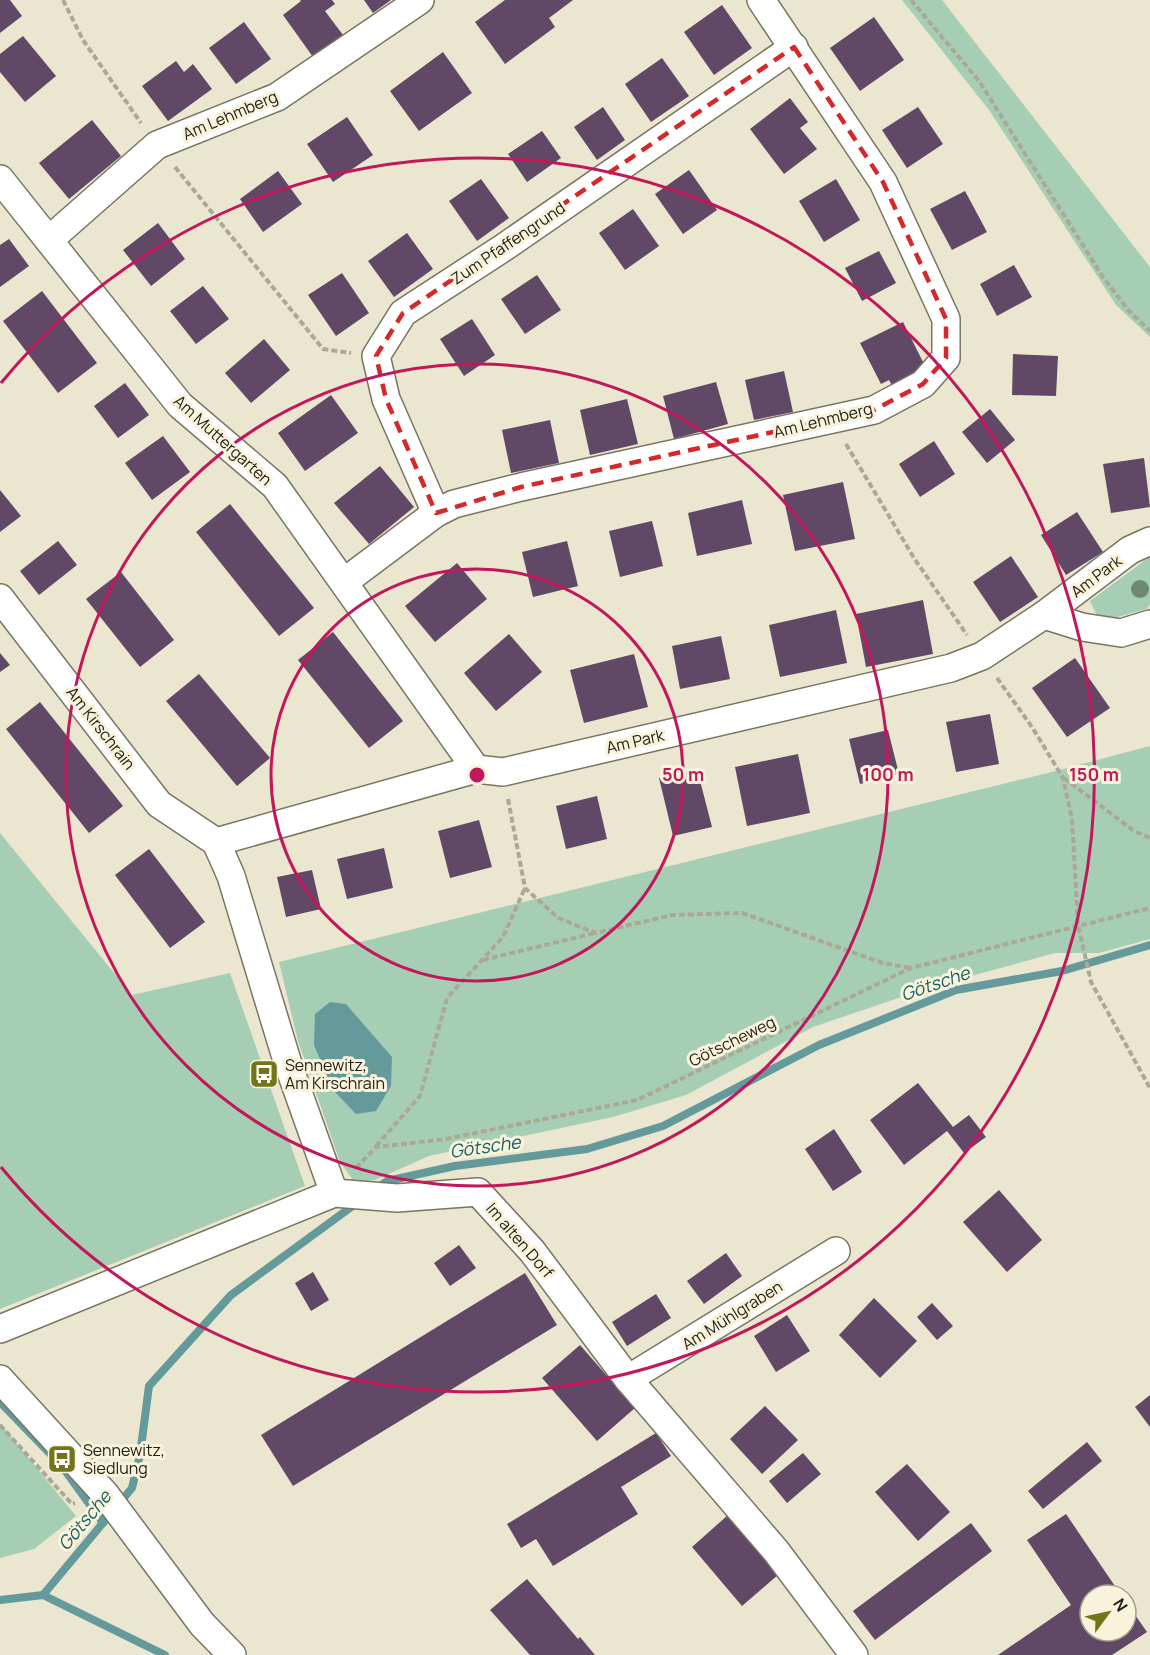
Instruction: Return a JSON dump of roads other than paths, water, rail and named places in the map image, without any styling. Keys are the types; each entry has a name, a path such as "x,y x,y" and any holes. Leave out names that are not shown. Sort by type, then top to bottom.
{"street":[{"name":"Am Lehmberg","path":"49,240 157,145 277,97 420,0"},
{"name":"Am Lehmberg","path":"344,582 436,513 454,504 874,410 923,384 946,358 946,319 883,182 761,0"},
{"name":"Zum Pfaffengrund","path":"436,513 386,399 376,356 403,313 513,241 794,47"},
{"name":"Am Muttergarten","path":"0,179 180,405 275,486 344,582 490,771"},
{"name":"Am Park","path":"216,843 490,771 951,668 982,656 1044,615 1130,550 1150,541"},
{"name":"Am Kirschrain","path":"0,598 159,804 216,843"},
{"name":"Am Park","path":"1044,615 1082,627 1121,633 1150,624"},
{"path":"216,843 231,876 288,1064 334,1193"},
{"name":"Im alten Dorf","path":"0,1329 334,1193 397,1198 478,1192 532,1251 628,1379 776,1551 854,1655"},
{"name":"Am Mühlgraben","path":"628,1379 836,1251"},
{"path":"0,1379 105,1494 202,1624 232,1655"}],"water":[{"path":"330,1002 346,1004 392,1057 391,1086 376,1111 356,1114 333,1090 314,1045 315,1014"}],"waterway":[{"name":"Götsche","path":"376,1189 387,1181 455,1166 587,1149 663,1126 819,1045 956,990 1062,971 1150,945"},
{"name":"Götsche","path":"0,1600 43,1595 132,1488 140,1455 149,1386 231,1295 358,1202"},
{"path":"0,1402 61,1465 103,1523"},
{"path":"43,1595 165,1655"}],"place":[{"name":"Sennewitz, Am Kirschrain","path":"264,1074"},
{"name":"Sennewitz, Siedlung","path":"62,1459"}]}
